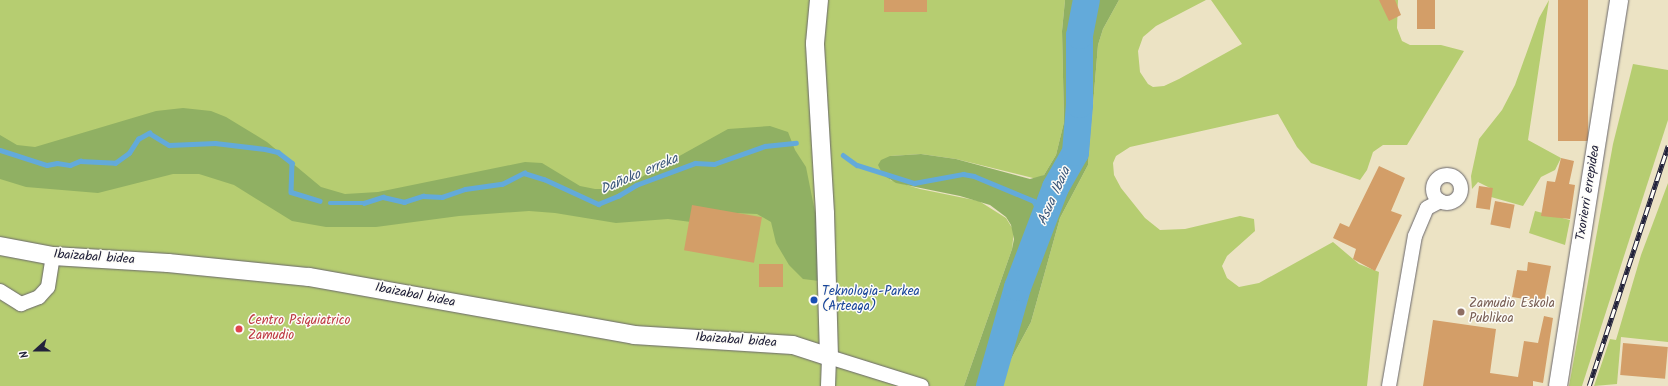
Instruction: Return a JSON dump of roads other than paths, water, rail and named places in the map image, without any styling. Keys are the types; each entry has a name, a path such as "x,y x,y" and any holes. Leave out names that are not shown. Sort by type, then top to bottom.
{"street":[{"path":"819,0 815,43 824,213 828,386"},
{"name":"Txorierri errepidea","path":"1558,386 1619,0"},
{"path":"1389,386 1415,236 1427,208 1440,201"},
{"name":"Ibaizabal bidea","path":"0,246 53,256 168,263 309,277 634,335 793,345 828,356"},
{"path":"0,291 21,304 39,297 48,287 53,256"},
{"path":"828,356 922,386"}],"waterway":[{"name":"Asua Ibaia","path":"989,386 1017,287 1055,187 1075,152 1079,104 1079,35 1086,0"},
{"name":"Dañoko erreka","path":"0,150 47,165 57,163 70,165 80,161 115,163 129,153 138,139 149,133 169,145 215,143 265,149 278,152 292,163 291,192 320,201"},
{"name":"Dañoko erreka","path":"330,203 364,203 383,197 404,202 423,196 442,197 465,189 502,184 524,173 544,179 598,204 618,196 636,185 695,163 714,164 765,146 796,143"},
{"name":"Dañoko erreka","path":"843,155 857,165 914,183 963,174 974,176 1034,201 1044,220"}],"railway":[{"path":"1589,386 1668,146"}],"place":[{"name":"Teknologia-Parkea (Arteaga)","path":"814,300"},
{"name":"Zamudio Eskola Publikoa","path":"1461,312"},
{"name":"Centro Psiquiatrico Zamudio","path":"239,329"}]}
